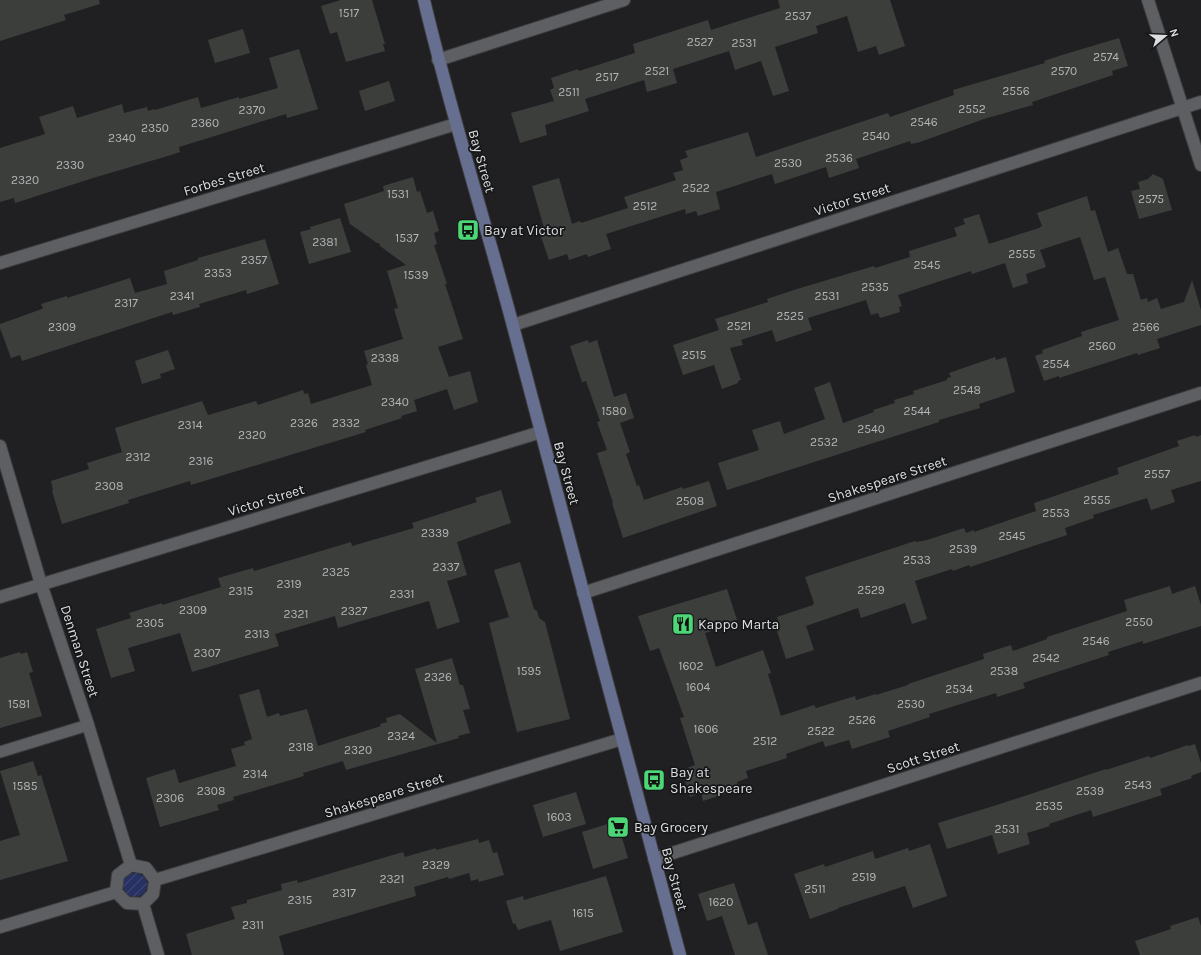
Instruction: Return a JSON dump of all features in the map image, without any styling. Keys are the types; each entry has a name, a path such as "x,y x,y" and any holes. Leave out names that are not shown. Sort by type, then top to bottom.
{"main road":[{"name":"Bay Street","path":"424,0 438,60 513,324 680,955"}],"street":[{"path":"438,60 624,0"},
{"path":"1148,0 1201,165"},
{"name":"Victor Street","path":"513,324 1201,102"},
{"name":"Forbes Street","path":"0,263 456,124"},
{"name":"Shakespeare Street","path":"583,593 1201,393"},
{"name":"Victor Street","path":"0,597 541,432"},
{"name":"Denman Street","path":"0,446 131,865"},
{"name":"Scott Street","path":"654,859 1201,683"},
{"name":"Shakespeare Street","path":"155,880 622,739"},
{"path":"131,865 146,868 155,880 153,894 143,904 127,903 116,892 118,875 131,865"},
{"path":"0,927 116,892"},
{"path":"143,904 158,955"}],"lane":[{"path":"0,752 88,725"}],"shaded area":[{"path":"135,873 144,876 147,885 144,894 135,897 126,894 123,885 126,876"}],"building":[{"path":"0,0 99,0 100,4 64,15 66,20 0,41"},
{"path":"341,0 372,0 385,44 383,44 385,51 346,62 337,32 330,34 321,6"},
{"path":"778,0 890,0 905,46 879,55 876,46 858,52 847,16 816,26 818,33 775,47 789,91 773,96 761,61 735,70 729,51 673,69 677,83 647,92 644,80 585,99 589,111 545,125 547,135 520,143 511,113 554,101 550,90 554,88 551,78 578,69 579,71 635,53 633,44 708,20 711,30 780,8"},
{"path":"243,29 250,53 215,63 208,40"},
{"path":"1119,38 1128,66 1112,71 1113,75 1032,102 1033,105 984,119 920,142 911,144 910,141 856,159 859,168 829,178 826,167 775,184 772,174 716,192 720,209 698,216 696,211 686,214 685,209 606,234 611,249 588,257 587,254 569,260 567,254 549,260 541,237 546,235 532,186 559,178 572,224 580,221 581,223 628,208 624,197 676,180 673,173 683,170 680,160 688,157 685,151 748,132 756,157 888,113 890,117 954,95 953,90 1045,63 1044,61"},
{"path":"299,49 318,109 287,118 286,114 179,147 180,152 15,203 14,198 0,202 0,148 45,134 39,117 73,106 77,118 122,104 124,113 147,107 148,111 155,110 198,97 201,108 239,97 239,99 278,88 269,58"},
{"path":"389,81 395,101 365,111 359,91"},
{"path":"1153,174 1163,179 1172,210 1139,219 1131,191 1140,189 1138,182 1148,179"},
{"path":"413,177 417,192 420,191 427,213 433,211 439,231 434,233 437,244 434,245 463,339 438,347 449,377 470,371 478,402 454,410 447,389 414,400 417,411 401,416 402,418 365,430 366,432 191,485 190,481 128,500 129,503 62,524 52,491 51,481 89,469 87,463 122,452 115,428 202,401 208,415 256,401 258,405 303,390 304,394 308,393 311,404 372,385 366,365 368,364 364,351 403,339 394,309 398,308 387,271 406,265 380,246 379,243 350,224 344,204 384,191 383,186"},
{"path":"1087,196 1091,211 1095,210 1108,252 1118,248 1127,274 1133,274 1141,300 1147,298 1148,302 1157,298 1161,309 1184,302 1192,280 1201,310 1201,325 1157,339 1160,348 1138,355 1137,353 1059,378 1059,376 1044,381 1035,356 1043,353 1042,350 1082,336 1081,332 1119,320 1105,277 1094,280 1080,237 1040,250 1046,267 1026,274 1028,283 1013,288 1005,263 972,274 971,271 898,295 902,306 899,307 900,312 880,318 878,313 871,315 866,300 808,318 812,330 776,342 772,330 741,340 743,345 730,348 741,380 738,381 738,383 722,389 714,365 683,375 673,345 719,330 715,319 768,302 767,299 797,289 910,257 909,251 957,236 954,228 965,224 963,219 979,214 989,244 1039,228 1042,226 1037,213"},
{"path":"340,218 351,252 309,264 300,232 311,229 310,227"},
{"path":"265,239 279,284 247,294 246,290 199,304 200,307 173,315 172,312 22,361 20,355 11,358 0,328 0,324 42,309 41,304 67,296 67,298 130,278 135,293 167,284 164,271 198,260 198,258"},
{"path":"588,340 589,343 597,340 614,397 626,393 634,418 620,423 630,452 626,454 637,486 639,485 644,500 682,487 683,489 709,481 717,506 623,538 597,453 607,450 597,422 600,421 586,381 582,382 570,346"},
{"path":"168,350 175,369 160,374 161,378 142,384 135,361"},
{"path":"995,357 996,360 1006,357 1015,392 979,404 980,408 939,420 939,422 727,490 718,463 759,450 752,430 780,421 784,434 825,419 814,388 830,382 843,423 874,412 873,410 895,403 894,400 914,394 913,391 947,380 947,378 951,377 949,373"},
{"path":"1195,435 1196,437 1201,435 1201,481 1171,490 1175,502 1151,510 1147,498 1093,515 1094,518 1065,528 1067,535 970,567 969,565 953,571 952,569 915,581 927,619 912,624 905,603 861,618 858,608 806,626 814,650 786,659 775,625 779,623 777,617 813,605 814,603 805,577 915,541 927,540 964,528 966,533 974,530 974,532 1036,511 1034,503 1119,474 1117,468 1179,446 1177,441"},
{"path":"501,490 511,523 457,542 467,575 447,581 460,622 437,629 429,601 338,628 335,616 275,634 279,646 192,672 180,633 128,648 135,671 111,678 96,629 131,618 129,613 162,603 162,605 221,587 218,578 253,568 254,571 351,542 352,546 414,528 412,523 477,502 475,498"},
{"path":"520,562 534,609 537,611 539,618 545,622 570,719 517,732 489,623 509,617 494,570"},
{"path":"1170,586 1172,594 1195,586 1201,605 1201,626 1143,644 1143,641 1108,652 1109,655 1023,683 1025,688 997,697 996,693 929,714 930,717 888,731 890,737 852,749 849,740 825,747 823,741 786,754 787,758 746,771 748,778 737,782 739,789 703,801 701,793 690,797 682,770 695,765 680,718 684,717 659,648 650,651 638,616 727,589 737,620 705,633 716,667 763,650 771,673 768,674 781,716 814,705 816,708 855,696 856,700 876,695 984,659 983,654 1011,645 1013,651 1047,639 1047,637 1127,611 1124,600"},
{"path":"20,652 21,654 27,652 33,672 29,673 42,716 0,728 0,658"},
{"path":"452,658 460,685 463,685 470,709 463,710 470,733 458,736 459,738 346,770 343,761 303,773 304,776 233,797 234,800 217,805 219,810 160,827 146,778 175,769 179,783 236,766 231,749 245,745 244,742 252,739 239,695 259,689 267,717 279,713 280,716 307,709 318,746 381,726 380,724 387,722 386,718 400,714 437,743 415,669"},
{"path":"1195,744 1201,763 1201,772 1191,776 1192,778 1160,789 1162,795 1093,817 1091,810 1049,824 1050,826 1027,833 1030,844 998,854 992,835 947,849 938,823 1106,769 1149,756 1150,758"},
{"path":"33,761 38,776 41,775 68,861 0,880 0,841 20,835 0,771"},
{"path":"576,792 586,824 543,837 533,805"},
{"path":"617,821 628,858 593,869 582,832"},
{"path":"478,839 479,843 489,840 493,853 497,852 504,875 479,882 478,879 471,881 469,873 449,879 448,877 414,887 416,896 279,936 284,955 192,955 186,934 235,919 231,907 247,903 247,900 282,890 281,884 297,880 298,883 403,852 405,857 436,848 436,850"},
{"path":"930,844 947,896 913,908 905,886 838,908 810,919 794,874 824,864 825,867 873,851 875,859 908,848 909,851"},
{"path":"606,876 623,932 560,951 551,920 518,930 515,923 513,924 506,901 523,896 524,900"},
{"path":"734,883 748,925 757,922 768,955 735,955 722,916 707,921 698,894"},
{"path":"1198,917 1201,926 1201,955 1140,955 1135,941 1171,929 1170,926"}],"place":[{"name":"Bay at Victor","path":"468,230"},
{"name":"Kappo Marta","path":"683,624"},
{"name":"Bay at Shakespeare","path":"654,780"},
{"name":"Bay Grocery","path":"618,827"}]}
